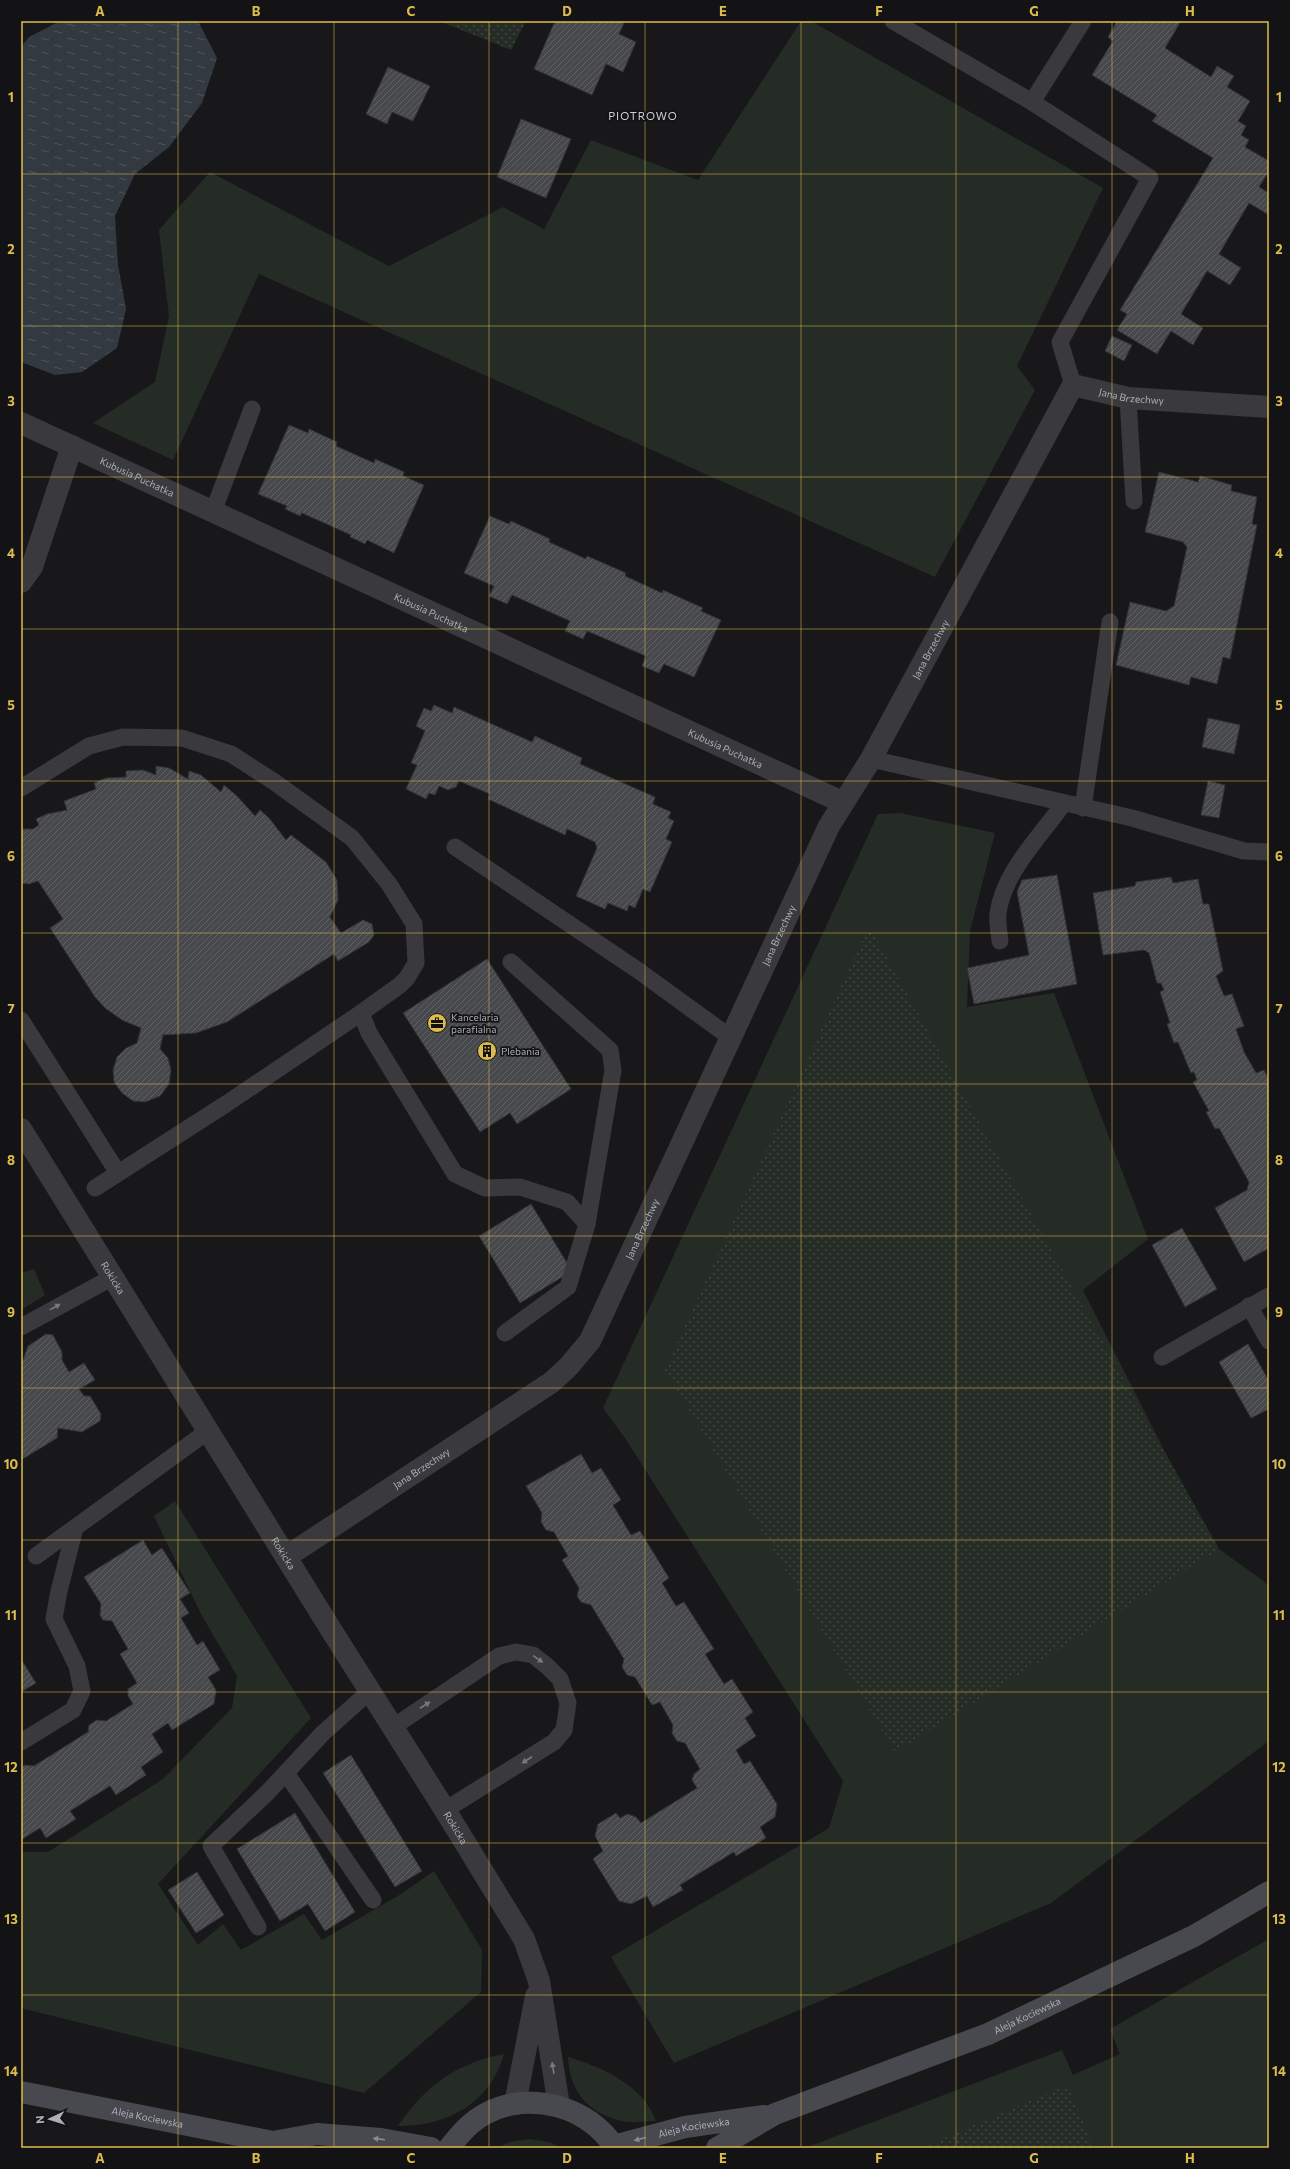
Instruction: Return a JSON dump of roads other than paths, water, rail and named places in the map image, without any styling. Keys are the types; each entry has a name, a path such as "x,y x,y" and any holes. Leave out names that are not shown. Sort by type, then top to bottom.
{"street":[{"name":"Jana Brzechwy","path":"286,1557 552,1382 570,1366 590,1341 829,826 842,802 871,759 1074,386 1128,398 1269,407"},
{"name":"Kubusia Puchatka","path":"21,423 842,802"},
{"path":"21,582 32,567 72,446"},
{"name":"Rokicka","path":"21,1129 286,1557 446,1810 524,1939 539,1981 559,2106"},
{"name":"Aleja Kociewska","path":"717,2148 775,2114 988,2034 1194,1936 1269,1892"},
{"path":"515,2104 539,1981"},
{"name":"Aleja Kociewska","path":"21,2092 279,2145 317,2134 381,2139 431,2148"},
{"path":"449,2148 465,2129 488,2112 515,2104 538,2102 559,2106 581,2115 599,2129 614,2147"},
{"name":"Aleja Kociewska","path":"614,2147 685,2127 775,2114"}],"lane":[{"path":"893,21 1032,102 1150,178 1060,342 1074,386"},
{"path":"1032,102 1083,21"},
{"path":"1128,398 1134,501"},
{"path":"213,512 252,408"},
{"path":"1083,808 1110,622"},
{"path":"21,788 89,746 123,737 182,738 231,754 273,781 352,838 390,884 414,924 416,963 407,978 400,985 226,1104 95,1188"},
{"path":"871,759 1132,818 1244,851 1269,852"},
{"path":"1000,941 998,914 1004,890 1028,852 1064,803"},
{"path":"455,847 639,971 731,1038"},
{"path":"505,1333 568,1287 587,1224 613,1070 610,1050 511,962"},
{"path":"360,1013 369,1033 454,1174 485,1188 520,1187 567,1202 587,1224"},
{"path":"21,1020 118,1173"},
{"path":"21,1327 113,1277"},
{"path":"1162,1357 1249,1306 1269,1296"},
{"path":"1249,1306 1269,1341"},
{"path":"36,1556 208,1431"},
{"path":"21,1742 72,1710 82,1691 77,1666 54,1619 59,1591 75,1528"},
{"path":"393,1727 500,1656 516,1652 533,1655 560,1679 568,1702 564,1730 554,1742 446,1810"},
{"path":"258,1927 211,1846 286,1773 323,1733 370,1691"},
{"path":"286,1773 373,1900"}],"water":[{"path":"60,21 198,21 217,58 202,103 169,147 135,174 115,216 118,265 126,309 117,348 82,372 55,375 21,362 21,47 29,37"}],"place":[{"name":"Kancelaria parafialna","path":"437,1023"},
{"name":"Plebania","path":"487,1051"}],"district":[{"name":"PIOTROWO","path":"643,116"}]}
